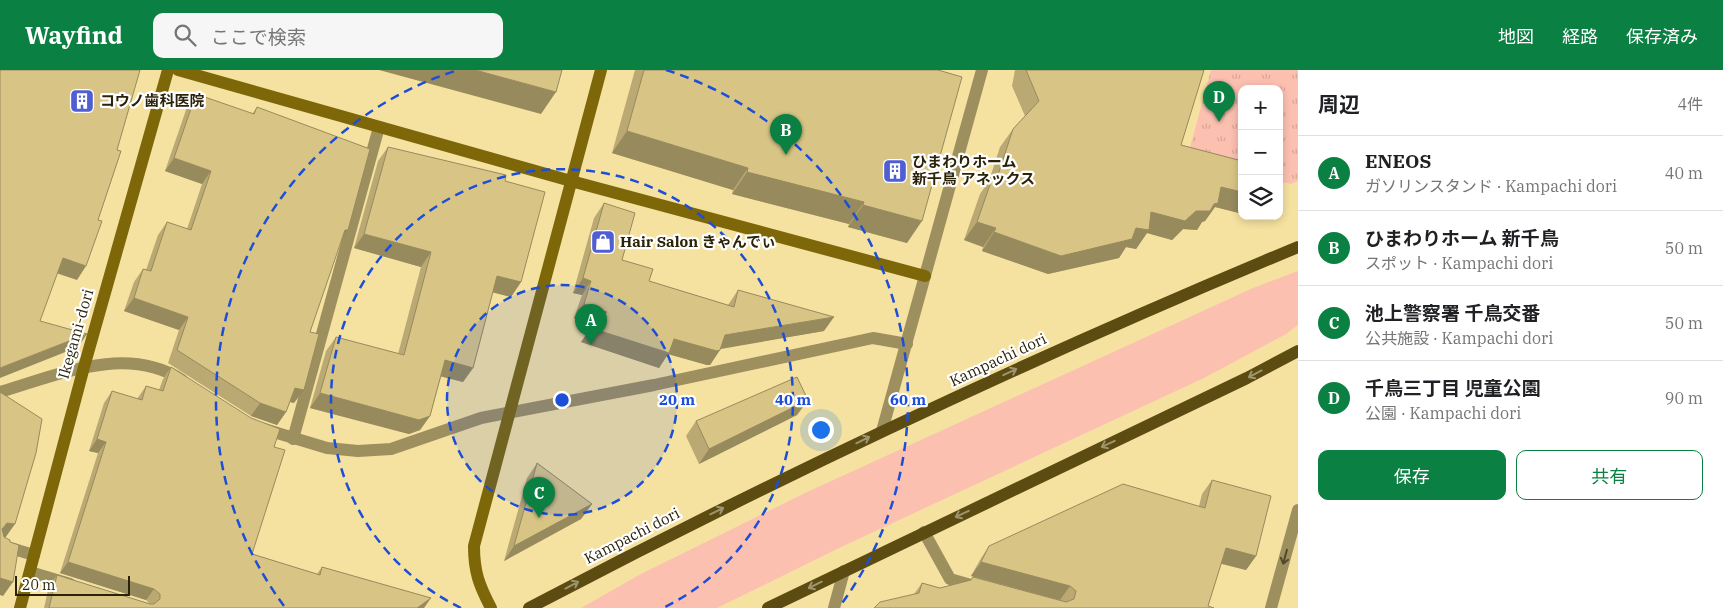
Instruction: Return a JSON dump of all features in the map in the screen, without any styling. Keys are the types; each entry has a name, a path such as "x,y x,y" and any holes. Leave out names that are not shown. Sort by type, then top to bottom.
{"main road":[{"name":"Kampachi dori","path":"529,608 663,537 882,430 1130,317 1298,247"},
{"path":"768,608 1247,378 1298,351"}],"street":[{"name":"Ikegami-dori","path":"20,608 84,367 168,70"},
{"path":"178,70 571,181 925,276"},
{"path":"491,608 478,584 474,566 474,546 601,70"},
{"path":"882,430 982,70"},
{"path":"293,439 379,127"},
{"path":"256,426 327,448 358,451 391,449 481,418 654,386 873,338 907,344"},
{"path":"0,392 84,367 119,362 167,371 190,386"},
{"path":"1271,608 1298,510"},
{"path":"924,532 950,579 995,591"},
{"path":"0,545 34,555"},
{"path":"834,608 844,571"},
{"path":"30,572 87,590"}],"green space":[{"path":"1211,70 1298,70 1298,181 1291,184 1283,182 1283,85 1238,85 1238,169 1188,155"},
{"path":"1298,271 1298,325 1286,334 1204,378 837,549 717,608 581,608 639,575 805,493 1253,288"}],"building":[{"path":"0,70 140,70 117,150 121,151 98,220 102,221 86,266 63,258 40,321 87,334 0,368"},
{"path":"475,70 562,70 556,92"},
{"path":"644,70 938,70 962,77 922,221 863,205 864,202 747,172 748,168 627,131"},
{"path":"1026,70 1204,70 1181,145 1238,160 1238,191 1221,187 1218,203 1214,204 1210,211 1196,211 1185,221 1151,212 1149,230 1136,228 1132,239 1061,256 994,232 996,228 977,222 993,176 997,178 1013,129 1039,101"},
{"path":"196,94 254,114 257,107 370,149 348,230 345,230 310,332 319,334 304,390 295,388 286,412 260,403 177,350 188,317 134,298 143,269 151,271 167,222 191,230 211,171 174,158"},
{"path":"388,147 506,175 505,181 545,192 521,282 497,276 473,368 445,360 430,416 419,420 320,393 336,337 404,355 431,252 364,234"},
{"path":"604,203 635,213 622,260 653,269 649,281 734,307 738,290 834,317 725,335 720,350 717,351 674,339 669,353 591,328 607,312 584,304 591,281 583,278"},
{"path":"171,367 251,418 280,429 274,447 285,450 252,554 320,575 322,567 431,598 417,608 49,608 57,575 150,604 154,604 160,599 160,594 154,589 68,562 106,442 97,439 112,391 142,400 146,386 163,391"},
{"path":"797,377 808,400 709,449 696,421"},
{"path":"0,392 42,419 36,453 15,524 7,523 2,529 4,537 10,540 10,542 19,545 13,582 0,578"},
{"path":"537,463 592,504 514,546"},
{"path":"1212,480 1271,496 1256,556 1226,548 1208,606 1214,608 874,608 880,602 919,593 922,583 940,588 971,580 973,577 1066,602 1074,599 1076,591 1070,586 981,562 989,546 1123,484 1205,508"}],"place":[{"name":"コウノ歯科医院","path":"82,101"},
{"name":"千鳥三丁目 児童公園","path":"1219,122"},
{"name":"ひまわりホーム 新千鳥","path":"786,155"},
{"name":"ひまわりホーム 新千鳥 アネックス","path":"895,171"},
{"name":"Hair Salon きゃんでぃ","path":"603,242"},
{"name":"ENEOS","path":"591,345"},
{"name":"池上警察署 千鳥交番","path":"539,518"}]}
